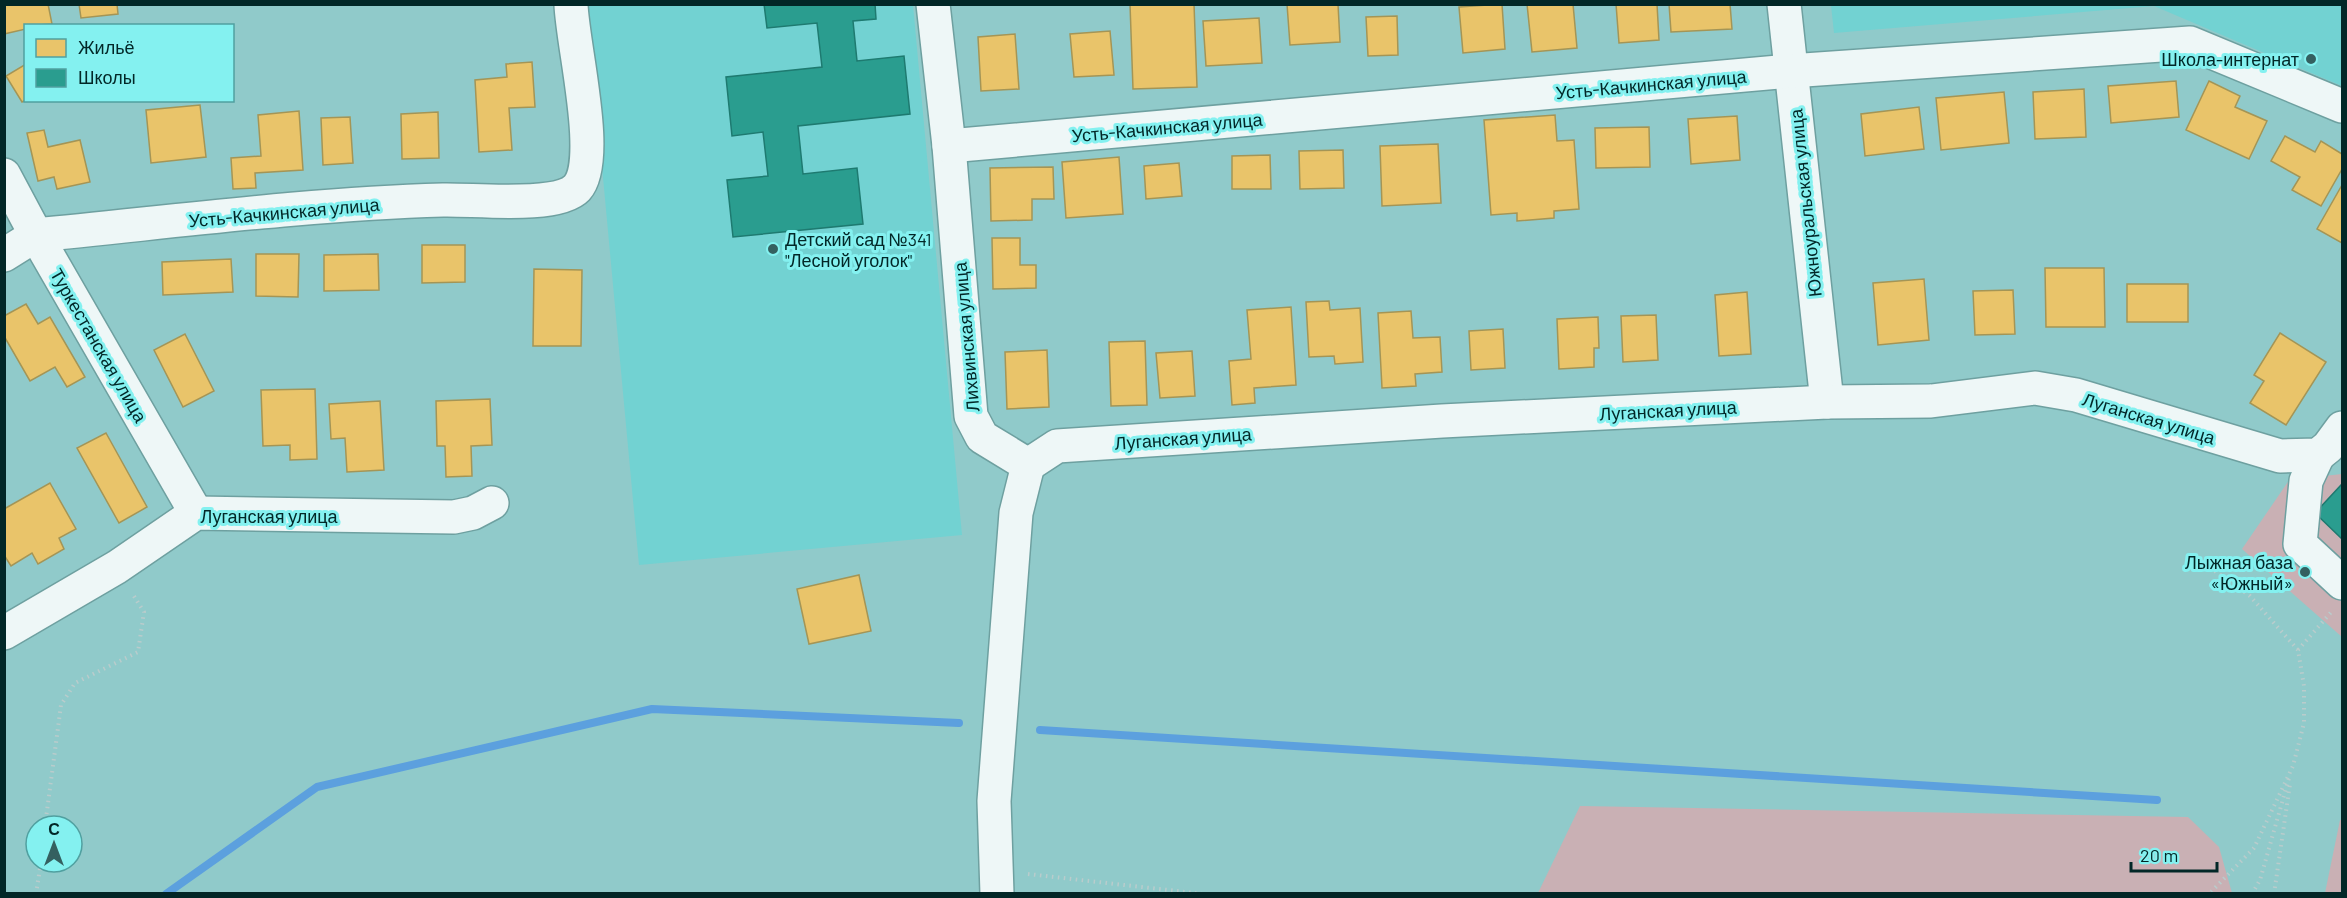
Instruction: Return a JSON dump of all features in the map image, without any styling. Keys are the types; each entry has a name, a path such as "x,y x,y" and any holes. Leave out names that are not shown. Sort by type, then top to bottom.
{"street":[{"name":"Усть-Качкинская улица","path":"4,255 36,235 319,207 416,201 542,199 570,193 578,187 583,177 588,151 570,4"},
{"name":"Лихвинская улица","path":"933,4 949,146 971,416 982,437 1028,465"},
{"name":"Южноуральская улица","path":"1784,4 1827,402"},
{"name":"Усть-Качкинская улица","path":"949,146 1790,71 2190,43 2343,106"},
{"name":"Туркестанская улица","path":"4,176 196,513"},
{"name":"Луганская улица","path":"1028,465 1057,446 1442,421 1827,402 1931,401 2016,389 2056,390 2263,453 2280,456 2311,456"},
{"path":"2339,595 2300,544 2306,481 2311,456 2328,447 2343,428"},
{"path":"997,882 994,801 1004,666 1016,513 1028,465"},
{"name":"Луганская улица","path":"4,633 117,567 196,513 454,517 473,513 492,503"}],"path":[{"path":"2205,564 2250,596 2298,650 2304,686 2304,723 2260,880 2252,894"},
{"path":"47,814 61,705 75,683 138,652 144,612 117,567"},
{"path":"2298,650 2339,595"},
{"path":"2209,894 2254,848 2293,766"},
{"path":"2274,894 2293,766"},
{"path":"36,894 38,874"},
{"path":"997,882 1203,894"},
{"path":"1712,894 1810,894"}],"shaded area":[{"name":"Детский сад №341 \"Лесной уголок\"","path":"587,5 913,5 962,535 639,565"},
{"name":"Школа-интернат","path":"1831,5 2342,5 2342,86 2154,6 1834,33"},
{"name":"Лыжная база «Южный»","path":"2294,473 2324,476 2342,474 2342,637 2242,549"},
{"path":"1580,806 2188,817 2219,847 2232,893 1538,893"},
{"path":"2340,820 2342,820 2342,893 2325,893"}],"building: Жильё":[{"path":"4,4 48,4 52,24 24,24 24,29 4,34"},
{"path":"79,4 117,4 118,14 81,18"},
{"path":"1130,4 1194,4 1197,87 1133,89"},
{"path":"1287,4 1338,4 1340,42 1290,45"},
{"path":"1502,4 1505,49 1463,53 1459,7"},
{"path":"1527,4 1573,4 1577,48 1532,52"},
{"path":"1616,4 1657,4 1659,40 1619,43"},
{"path":"1669,4 1730,4 1732,29 1671,32"},
{"path":"1397,16 1398,55 1368,56 1366,17"},
{"path":"1259,18 1262,63 1206,66 1203,21"},
{"path":"1110,31 1114,75 1074,77 1070,34"},
{"path":"1015,34 1019,89 981,91 978,37"},
{"path":"532,62 535,107 509,108 512,150 479,152 475,80 507,77 506,64"},
{"path":"24,65 24,101 22,102 6,76"},
{"path":"2176,81 2179,117 2111,123 2108,86"},
{"path":"2209,81 2240,96 2235,107 2267,121 2249,159 2186,130"},
{"path":"2084,89 2086,137 2035,139 2033,92"},
{"path":"2004,92 2009,143 1941,150 1936,98"},
{"path":"200,105 206,157 151,163 146,110"},
{"path":"1919,107 1924,149 1865,156 1861,114"},
{"path":"299,111 303,170 255,173 256,188 233,189 231,158 261,156 258,115"},
{"path":"438,112 439,158 402,159 401,114"},
{"path":"1555,115 1557,141 1574,140 1579,209 1554,211 1554,218 1517,221 1517,213 1491,215 1484,120"},
{"path":"1737,116 1740,160 1691,164 1688,119"},
{"path":"350,117 353,163 323,165 321,118"},
{"path":"1649,127 1650,167 1596,168 1595,128"},
{"path":"44,130 48,147 80,140 90,182 57,189 54,177 38,181 27,133"},
{"path":"2285,136 2315,152 2321,141 2342,154 2342,169 2321,206 2292,190 2300,177 2271,161"},
{"path":"1438,144 1441,203 1382,206 1380,146"},
{"path":"1343,150 1344,188 1300,189 1299,151"},
{"path":"1270,155 1271,189 1232,189 1232,156"},
{"path":"1119,157 1123,214 1066,218 1062,162"},
{"path":"1179,163 1182,196 1146,199 1144,166"},
{"path":"1053,167 1054,199 1032,199 1032,220 991,221 990,168"},
{"path":"2342,185 2342,243 2317,229"},
{"path":"992,238 1020,238 1020,265 1036,265 1036,288 993,289"},
{"path":"422,245 465,245 465,282 422,283"},
{"path":"256,254 299,254 298,297 256,296"},
{"path":"378,254 379,290 324,291 324,255"},
{"path":"231,259 233,292 163,295 162,262"},
{"path":"2045,268 2104,268 2105,327 2046,327"},
{"path":"534,269 582,270 581,346 533,346"},
{"path":"1924,279 1929,340 1878,345 1873,283"},
{"path":"2127,284 2188,284 2188,322 2127,322"},
{"path":"2013,290 2015,334 1975,335 1973,291"},
{"path":"1747,292 1751,354 1719,356 1715,295"},
{"path":"1329,301 1330,310 1360,308 1363,362 1335,364 1334,356 1309,357 1306,302"},
{"path":"26,304 38,324 50,317 85,377 67,387 55,367 30,381 4,336 4,316"},
{"path":"1291,307 1296,385 1254,388 1255,403 1232,405 1229,361 1251,359 1247,310"},
{"path":"1411,311 1413,338 1440,337 1442,372 1415,374 1416,386 1382,388 1378,313"},
{"path":"1656,315 1658,360 1623,362 1621,316"},
{"path":"1598,317 1599,348 1594,348 1594,367 1559,369 1557,319"},
{"path":"1503,329 1505,368 1471,370 1469,331"},
{"path":"2280,333 2326,362 2286,425 2250,403 2264,381 2254,375"},
{"path":"185,334 214,391 183,407 154,350"},
{"path":"1145,341 1147,405 1111,406 1109,342"},
{"path":"1047,350 1049,407 1007,409 1005,352"},
{"path":"1192,351 1195,396 1160,398 1156,353"},
{"path":"315,389 317,459 290,460 290,445 263,446 261,390"},
{"path":"490,399 492,445 471,446 472,476 446,477 445,446 437,446 436,401"},
{"path":"380,401 384,470 347,472 345,438 331,439 329,404"},
{"path":"106,433 147,507 119,523 77,448"},
{"path":"50,483 76,529 59,538 64,549 38,564 32,553 11,566 4,555 4,509"},
{"path":"859,575 871,631 809,644 797,589"}],"building: Школы":[{"path":"764,4 875,4 876,19 853,21 857,61 904,56 910,114 798,126 803,174 857,168 863,224 733,237 727,180 768,176 763,132 732,136 726,77 822,67 817,23 767,28"},
{"path":"2342,484 2342,539 2315,513"}],"waterway":[{"path":"166,894 317,787 652,709 959,723"},
{"path":"1040,730 2157,800"}],"place":[{"name":"Школа-интернат","path":"2311,59"},
{"name":"Детский сад №341 \"Лесной уголок\"","path":"773,249"},
{"name":"Лыжная база «Южный»","path":"2305,572"}]}
